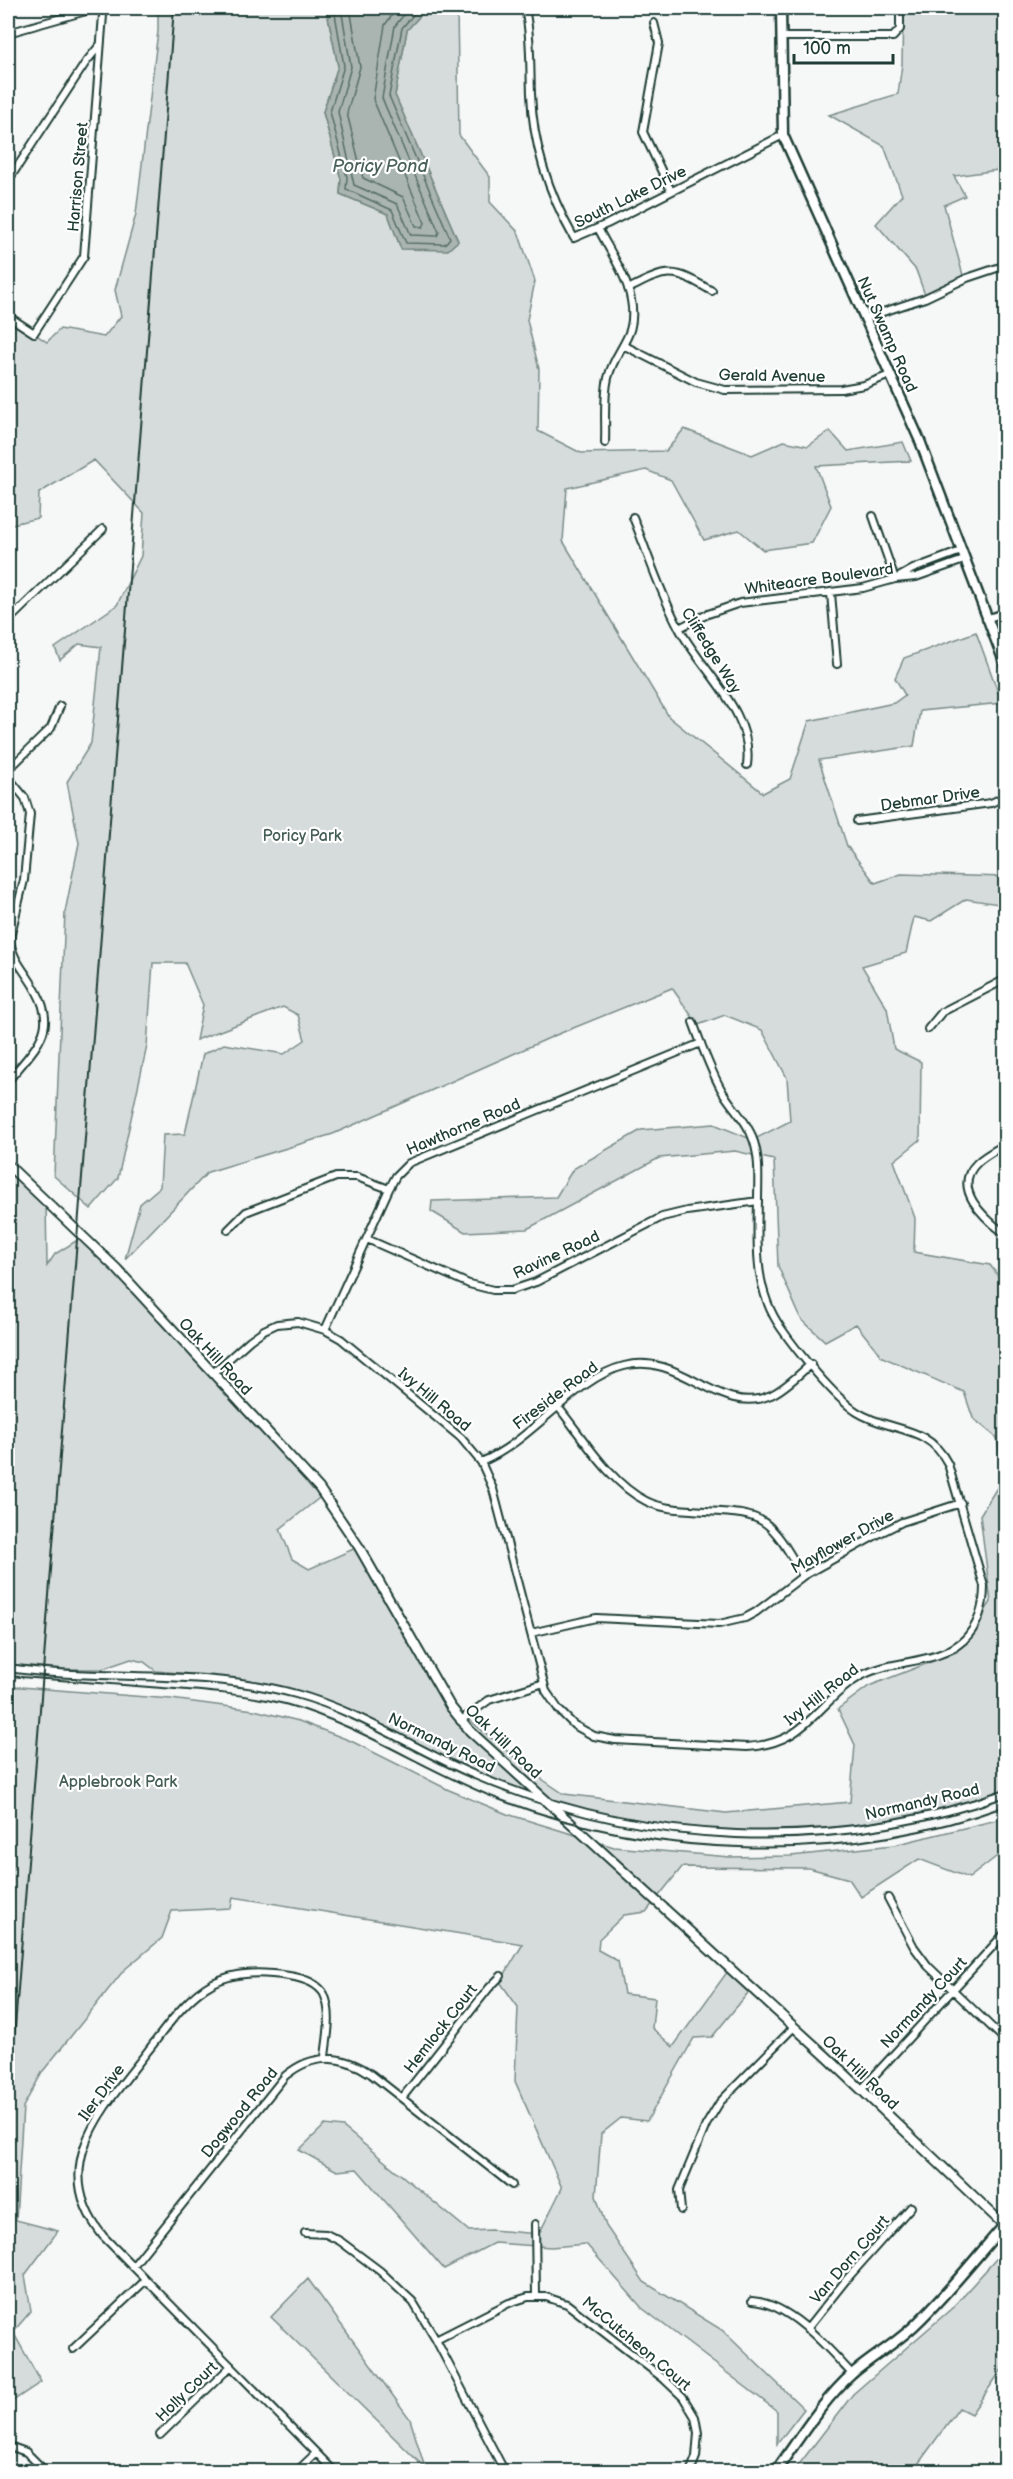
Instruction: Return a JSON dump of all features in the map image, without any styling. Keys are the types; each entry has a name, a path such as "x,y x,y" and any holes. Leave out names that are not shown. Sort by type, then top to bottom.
{"main road":[{"name":"Nut Swamp Road","path":"781,8 783,135 920,441 1005,667"},
{"path":"775,2472 818,2412 852,2374 897,2342 915,2325 943,2297 1005,2225"}],"street":[{"name":"South Lake Drive","path":"525,8 530,36 533,117 542,164 554,197 574,238 783,135"},
{"path":"781,37 890,38 900,29 900,8"},
{"name":"Harrison Street","path":"8,33 93,9 101,9 103,15 84,256 34,333 8,316"},
{"path":"654,23 659,43 643,132 671,191"},
{"path":"8,181 86,62 101,44"},
{"path":"598,228 628,289 633,317 629,338 610,369 606,385 605,443"},
{"path":"865,318 925,298 967,278 1005,265"},
{"path":"628,289 654,277 670,273 684,276 712,291"},
{"name":"Gerald Avenue","path":"625,346 696,382 725,390 841,389 864,385 890,375"},
{"path":"873,516 895,579 913,569 961,551"},
{"name":"Cliffedge Way","path":"633,517 679,628 742,725 748,746 747,765"},
{"path":"8,621 103,529"},
{"name":"Whiteacre Boulevard","path":"679,628 708,614 740,603 863,588 895,579 916,577 964,560"},
{"path":"831,593 837,664"},
{"path":"986,618 1005,612"},
{"path":"8,770 51,728 60,706"},
{"path":"8,777 25,798 30,814 24,880 10,938 11,946 15,958 42,1001 45,1019 39,1040 8,1081"},
{"name":"Debmar Drive","path":"857,821 990,803 1005,796"},
{"path":"928,1029 942,1012 1005,979"},
{"name":"Ivy Hill Road","path":"213,1373 264,1330 277,1324 298,1322 325,1330 341,1338 453,1430 481,1462 493,1489 544,1683 552,1700 567,1719 585,1732 605,1739 747,1747 767,1744 786,1738 808,1724 842,1690 860,1677 877,1670 943,1654 958,1645 971,1632 980,1613 984,1586 948,1464 935,1445 915,1432 856,1411 838,1396 781,1328 767,1303 761,1286 758,1256 758,1164 754,1140 745,1121 721,1089 693,1022"},
{"name":"Hawthorne Road","path":"325,1330 389,1190 400,1171 416,1159 701,1043"},
{"path":"1004,1233 978,1208 970,1198 968,1189 970,1174 977,1163 1005,1144"},
{"name":"Oak Hill Road","path":"8,1165 117,1269 333,1507 460,1720 794,2027 1005,2225"},
{"path":"228,1230 246,1212 336,1177 357,1177 389,1190"},
{"name":"Ravine Road","path":"367,1239 469,1284 493,1290 512,1290 536,1282 663,1217 687,1211 758,1201"},
{"name":"Fireside Road","path":"481,1462 522,1438 599,1376 628,1365 665,1366 721,1394 750,1400 776,1392 811,1364"},
{"path":"559,1408 627,1489 643,1500 661,1507 747,1514 763,1521 777,1532 803,1576"},
{"name":"Mayflower Drive","path":"531,1633 596,1617 731,1622 756,1612 803,1576 902,1522 961,1503"},
{"name":"Normandy Road","path":"8,1668 206,1679 244,1683 294,1693 343,1709 469,1772 550,1803 651,1827 715,1834 763,1836 825,1832 891,1824 952,1810 1005,1794"},
{"path":"460,1720 489,1700 544,1683"},
{"path":"888,1898 914,1947 952,1991 1005,2041"},
{"name":"Normandy Court","path":"861,2090 1005,1932"},
{"name":"Iler Drive","path":"325,2057 329,2017 320,1988 302,1978 263,1973 236,1975 211,1984 183,2008 96,2118 85,2140 81,2157 81,2188 90,2217 103,2236 335,2472"},
{"name":"Hemlock Court","path":"402,2098 501,1976"},
{"path":"681,2210 678,2190 706,2125 720,2102 794,2027"},
{"path":"325,2057 364,2069 512,2185"},
{"name":"Dogwood Road","path":"133,2266 285,2076 295,2068 325,2057"},
{"name":"Van Dorn Court","path":"807,2330 846,2280 911,2207"},
{"path":"436,2340 509,2303 536,2295 535,2224"},
{"path":"305,2234 315,2232 332,2237 380,2271 413,2302 436,2340 505,2472"},
{"path":"73,2349 146,2280"},
{"name":"McCutcheon Court","path":"536,2295 561,2301 575,2308 683,2397 695,2417 698,2433 696,2457 690,2472"},
{"path":"752,2301 773,2305 807,2330 852,2374"},
{"name":"Holly Court","path":"160,2435 231,2366"},
{"path":"9,2446 26,2452 46,2472"},
{"path":"296,2472 316,2453"}],"green space":[{"name":"Poricy Park","path":"158,8 328,8 338,66 323,112 341,179 340,194 388,214 401,249 458,241 395,95 407,30 427,8 457,8 459,135 490,177 490,202 518,232 535,281 527,320 539,369 538,431 581,453 666,451 684,429 752,455 784,441 808,446 830,431 848,451 903,442 911,461 816,466 831,506 812,543 763,550 739,530 704,540 671,480 646,470 567,488 563,541 669,717 763,793 790,779 809,721 894,703 905,695 895,678 904,658 976,632 1002,703 920,711 914,746 819,760 847,846 875,883 901,874 1005,877 1005,905 966,899 931,921 914,917 906,953 862,966 887,1008 894,1049 921,1062 920,1140 894,1161 915,1218 914,1252 990,1265 1005,1285 1005,1790 940,1809 875,1823 810,1830 744,1831 679,1827 614,1816 550,1799 469,1769 351,1710 280,1688 231,1679 156,1671 144,1662 131,1659 102,1669 65,1669 8,1664 8,1170 46,1201 47,1266 55,1254 84,1236 323,1495 280,1529 292,1559 309,1569 358,1547 448,1702 536,1775 564,1794 726,1813 850,1802 855,1745 838,1709 869,1686 957,1652 991,1602 980,1515 1003,1478 997,1438 973,1418 964,1392 882,1357 856,1324 825,1341 801,1319 778,1266 774,1160 735,1151 659,1158 527,1229 465,1232 431,1211 432,1201 556,1197 573,1169 641,1130 714,1124 753,1140 790,1121 787,1078 762,1030 725,1015 698,1025 672,988 556,1035 333,1134 208,1172 125,1259 140,1204 160,1187 163,1135 185,1134 203,1054 224,1044 284,1054 305,1040 298,1015 283,1007 196,1040 203,1005 185,963 153,963 147,1046 118,1178 91,1209 54,1176 65,912 79,843 67,782 91,743 101,647 79,644 60,660 55,648 117,605 141,556 144,513 94,460 39,493 38,518 8,525 8,316 47,342 60,329 104,337 121,316 115,290 136,214 158,31"},
{"path":"903,8 1005,8 1005,169 954,176 965,196 944,205 964,279 925,295 916,270 876,224 902,195 884,146 829,115 898,94 902,64"},
{"name":"Applebrook Park","path":"8,1686 171,1699 254,1710 299,1721 351,1741 449,1790 507,1814 614,1847 730,1857 791,1856 894,1845 1005,1818 1005,1850 969,1878 919,1859 861,1897 849,1879 809,1868 682,1867 646,1912 624,1915 599,1939 598,1950 618,1961 624,1994 655,1998 652,2028 673,2047 730,1968 752,1988 712,2037 694,2038 647,2121 621,2118 601,2134 596,2196 606,2226 644,2282 722,2330 804,2409 777,2444 777,2411 642,2308 586,2244 551,2247 494,2243 444,2269 357,2169 337,2171 299,2150 325,2125 343,2127 469,2231 491,2230 539,2234 562,2188 515,2081 518,2007 500,1982 523,1944 233,1897 231,1908 172,1911 162,1938 124,1970 43,2071 23,2107 16,2220 58,2231 25,2275 31,2311 13,2332 41,2382 8,2404"},
{"path":"1005,2249 1005,2365 971,2414 959,2408 913,2471 794,2471 853,2394 951,2309"},
{"path":"308,2279 410,2419 425,2468 271,2317"}],"water":[{"name":"Poricy Pond","path":"328,8 427,8 407,30 395,95 458,241 448,250 401,249 388,214 340,194 341,179 323,112 338,66"}],"railway":[{"path":"8,2116 174,8"},
{"path":"8,1676 209,1692 285,1704 367,1736 498,1799 559,1819 622,1834 686,1844 751,1847 816,1846 881,1838 944,1825 1006,1806"}]}
